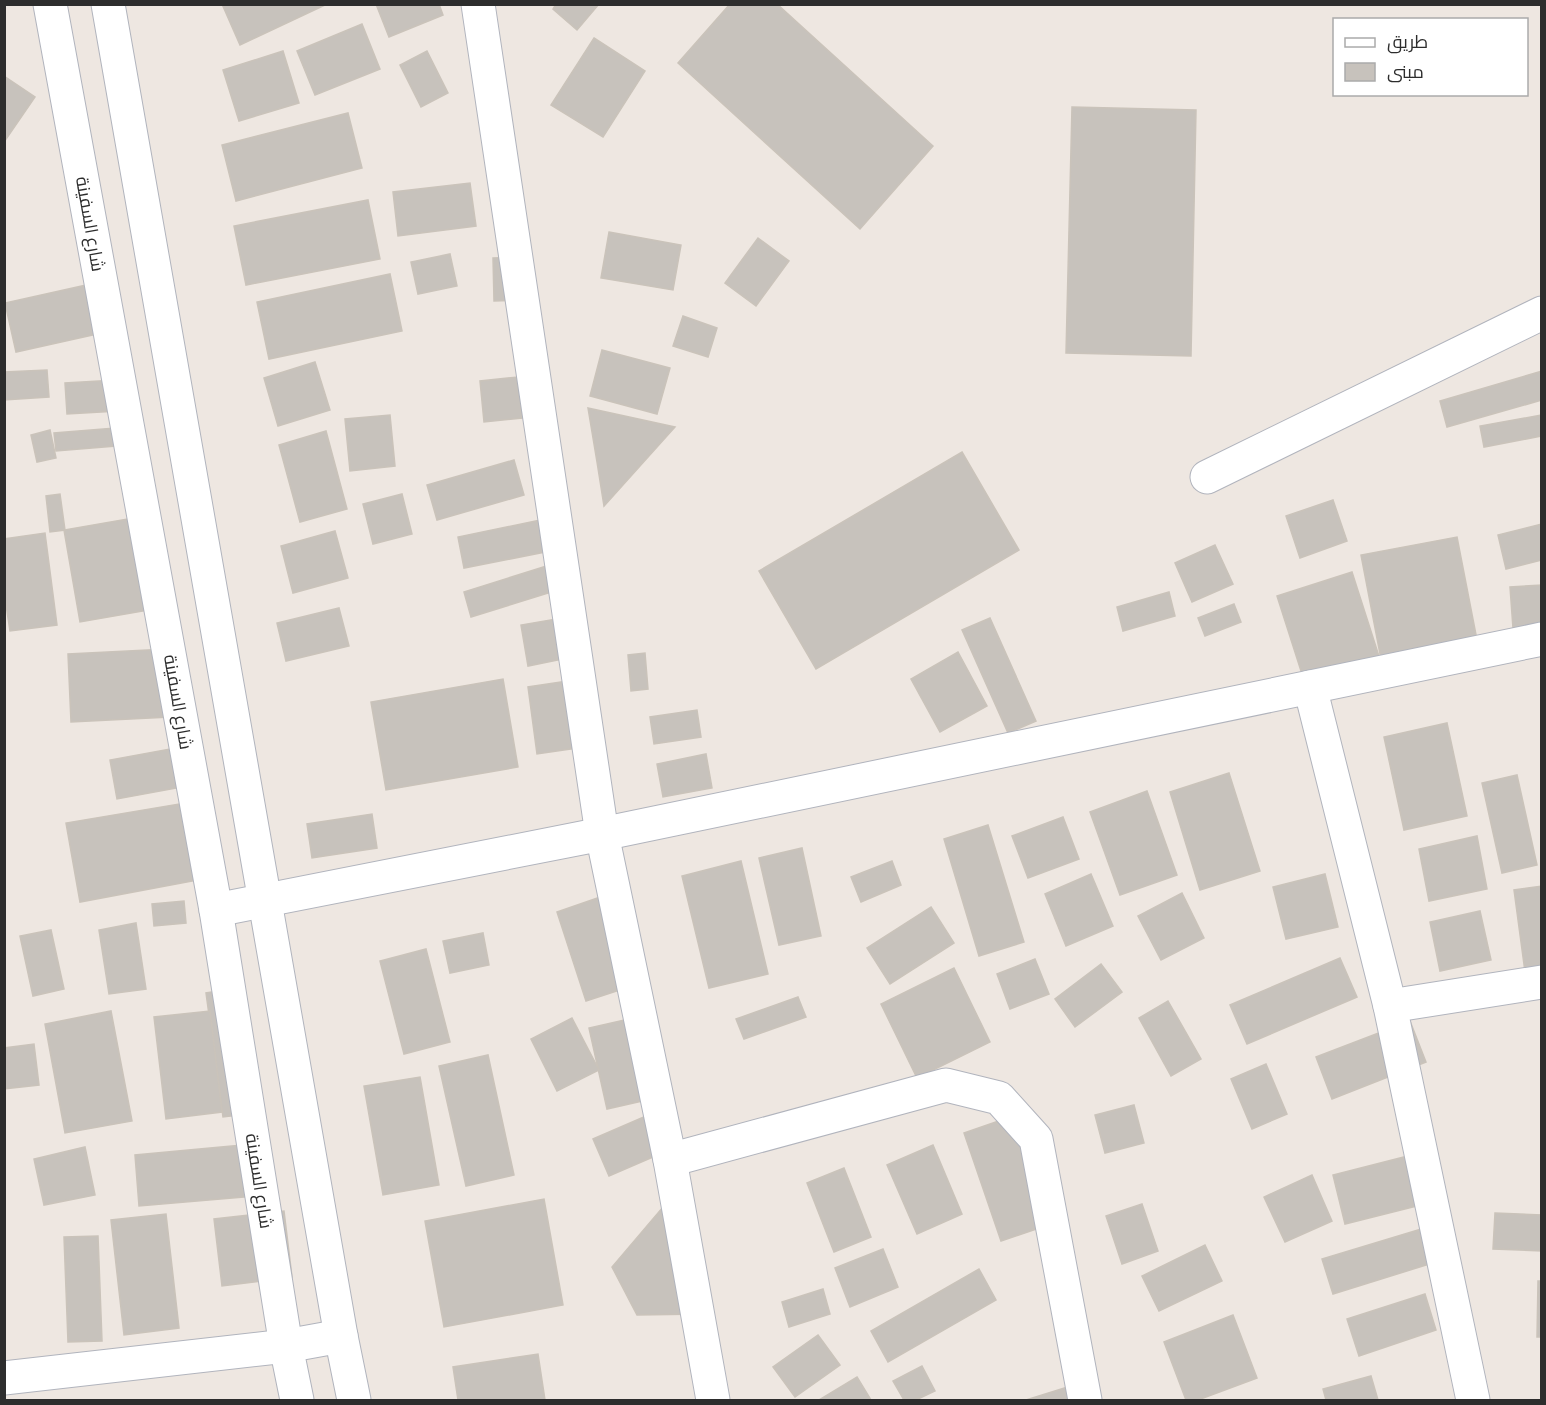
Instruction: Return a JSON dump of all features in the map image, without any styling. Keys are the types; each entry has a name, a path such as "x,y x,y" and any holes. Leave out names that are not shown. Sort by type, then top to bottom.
{"street":[{"name":"شارع السفينة","path":"50,4 216,910 286,1346 297,1401"},
{"path":"108,4 354,1401"},
{"path":"478,4 602,834 670,1160 713,1401"},
{"path":"1207,477 1542,313"},
{"path":"216,910 602,834 1542,639"},
{"path":"1310,687 1390,1006 1473,1401"},
{"path":"1390,1006 1542,981"},
{"path":"670,1160 946,1085 999,1098 1036,1139 1085,1401"},
{"path":"4,1378 286,1346 341,1336"}],"building":[{"path":"222,4 327,4 240,45"},
{"path":"376,4 439,4 443,15 389,37"},
{"path":"556,4 599,4 577,30 553,9"},
{"path":"730,4 777,4 933,146 860,229 678,63"},
{"path":"362,24 380,69 315,95 297,51"},
{"path":"594,38 645,71 603,137 551,105"},
{"path":"283,51 299,103 239,121 223,70"},
{"path":"427,51 448,93 421,107 400,65"},
{"path":"4,76 35,97 4,142"},
{"path":"1072,107 1196,110 1191,356 1066,353"},
{"path":"348,113 362,168 236,201 222,145"},
{"path":"470,183 476,226 398,236 393,192"},
{"path":"368,200 380,259 246,285 234,226"},
{"path":"609,232 681,245 673,290 601,278"},
{"path":"758,238 789,261 756,306 725,283"},
{"path":"450,254 457,286 418,294 411,262"},
{"path":"526,257 527,300 494,301 493,258"},
{"path":"390,274 402,331 269,359 257,302"},
{"path":"91,284 102,333 16,352 5,303"},
{"path":"683,316 717,328 708,357 673,346"},
{"path":"602,350 670,368 657,414 590,396"},
{"path":"315,362 330,410 278,426 264,378"},
{"path":"47,370 49,397 4,400 4,372"},
{"path":"1542,371 1542,400 1447,427 1440,401"},
{"path":"518,377 522,418 484,422 480,381"},
{"path":"116,380 118,411 67,414 65,383"},
{"path":"588,408 675,427 604,506 597,462"},
{"path":"390,415 395,466 350,471 345,419"},
{"path":"1542,415 1542,436 1484,447 1480,426"},
{"path":"115,428 116,446 56,451 54,433"},
{"path":"50,430 56,458 37,462 31,435"},
{"path":"326,431 347,509 300,522 279,445"},
{"path":"962,452 1019,550 816,669 759,571"},
{"path":"514,460 524,495 437,520 427,485"},
{"path":"60,494 65,530 50,532 46,496"},
{"path":"402,494 412,534 373,544 363,504"},
{"path":"1333,500 1347,541 1300,558 1286,516"},
{"path":"560,516 566,548 464,568 458,537"},
{"path":"133,518 149,610 80,622 64,530"},
{"path":"1542,524 1542,560 1506,569 1498,535"},
{"path":"335,531 348,578 293,593 281,546"},
{"path":"45,533 57,625 10,631 4,592 4,539"},
{"path":"1457,537 1477,640 1381,659 1361,555"},
{"path":"1215,545 1233,584 1192,602 1175,563"},
{"path":"553,564 561,589 471,617 464,592"},
{"path":"1352,572 1385,675 1310,699 1277,596"},
{"path":"1542,585 1542,640 1514,642 1510,587"},
{"path":"1169,592 1175,616 1123,631 1117,607"},
{"path":"1234,604 1241,622 1205,636 1198,618"},
{"path":"339,608 349,646 286,661 277,623"},
{"path":"990,618 1036,721 1008,733 962,630"},
{"path":"556,619 563,659 528,666 521,625"},
{"path":"167,649 170,717 71,722 68,654"},
{"path":"958,652 987,706 940,732 911,679"},
{"path":"645,653 648,689 631,691 628,655"},
{"path":"503,679 518,767 386,790 371,702"},
{"path":"567,681 577,748 537,754 528,687"},
{"path":"697,710 701,737 654,744 650,717"},
{"path":"1447,723 1467,816 1404,830 1384,737"},
{"path":"197,744 204,783 117,799 110,760"},
{"path":"706,754 712,788 663,797 657,764"},
{"path":"1229,773 1260,871 1200,890 1170,792"},
{"path":"1517,775 1537,865 1502,873 1482,783"},
{"path":"1147,791 1177,875 1120,895 1090,812"},
{"path":"185,803 198,880 80,902 66,823"},
{"path":"372,814 377,848 312,858 307,824"},
{"path":"1063,817 1079,859 1028,878 1012,836"},
{"path":"988,825 1024,942 979,956 944,839"},
{"path":"1477,836 1487,889 1429,901 1419,849"},
{"path":"802,848 821,936 779,945 759,858"},
{"path":"741,861 768,974 709,988 682,876"},
{"path":"892,861 901,885 861,902 851,877"},
{"path":"1091,874 1113,926 1066,946 1045,894"},
{"path":"1325,874 1338,927 1286,939 1273,887"},
{"path":"1542,886 1542,969 1525,972 1514,890"},
{"path":"1182,893 1204,938 1161,960 1138,916"},
{"path":"609,894 638,984 586,1001 557,912"},
{"path":"184,901 186,923 154,926 152,904"},
{"path":"931,907 954,943 890,984 867,948"},
{"path":"1480,911 1491,960 1440,971 1430,922"},
{"path":"136,923 146,989 109,994 99,930"},
{"path":"51,930 64,989 33,996 20,936"},
{"path":"483,933 489,965 450,973 443,941"},
{"path":"426,949 450,1042 404,1054 380,961"},
{"path":"1340,958 1357,997 1247,1044 1230,1005"},
{"path":"1035,959 1049,994 1010,1009 997,974"},
{"path":"1101,964 1122,992 1075,1027 1055,999"},
{"path":"954,968 990,1042 917,1078 881,1004"},
{"path":"238,988 255,1113 223,1117 206,993"},
{"path":"798,997 806,1017 744,1039 736,1019"},
{"path":"1168,1001 1201,1059 1171,1076 1139,1018"},
{"path":"111,1011 132,1121 65,1133 45,1024"},
{"path":"210,1011 222,1112 166,1119 154,1017"},
{"path":"651,1014 669,1095 607,1109 589,1028"},
{"path":"572,1018 599,1070 557,1091 531,1039"},
{"path":"1410,1021 1426,1062 1332,1099 1316,1057"},
{"path":"34,1044 39,1085 4,1089 4,1048"},
{"path":"488,1055 514,1175 466,1186 439,1066"},
{"path":"1266,1064 1287,1114 1252,1129 1231,1079"},
{"path":"420,1077 439,1185 383,1195 364,1086"},
{"path":"1134,1105 1144,1143 1105,1153 1095,1115"},
{"path":"653,1113 669,1150 609,1176 593,1139"},
{"path":"1019,1114 1057,1222 1001,1241 964,1133"},
{"path":"264,1143 269,1195 139,1206 135,1155"},
{"path":"933,1145 962,1214 917,1234 887,1165"},
{"path":"85,1147 95,1195 44,1205 34,1159"},
{"path":"1404,1157 1417,1206 1345,1224 1333,1175"},
{"path":"844,1168 871,1237 834,1252 807,1183"},
{"path":"1312,1175 1332,1221 1285,1242 1264,1197"},
{"path":"686,1180 701,1314 637,1315 612,1267"},
{"path":"544,1199 563,1305 444,1327 425,1221"},
{"path":"1142,1204 1158,1251 1122,1264 1106,1216"},
{"path":"284,1211 292,1277 222,1286 214,1219"},
{"path":"1495,1213 1542,1215 1542,1251 1493,1249"},
{"path":"166,1214 179,1328 124,1335 111,1220"},
{"path":"1428,1227 1439,1261 1333,1294 1322,1259"},
{"path":"98,1236 102,1341 68,1342 64,1237"},
{"path":"1205,1245 1222,1281 1159,1311 1142,1276"},
{"path":"883,1249 898,1287 850,1307 835,1268"},
{"path":"979,1269 996,1300 888,1362 871,1331"},
{"path":"1538,1281 1542,1281 1542,1337 1537,1337"},
{"path":"823,1289 830,1314 789,1327 782,1302"},
{"path":"1425,1294 1436,1330 1359,1356 1347,1319"},
{"path":"1233,1315 1257,1378 1198,1400 1186,1400 1164,1342"},
{"path":"818,1335 840,1365 795,1397 773,1367"},
{"path":"538,1354 545,1400 458,1400 453,1367"},
{"path":"922,1366 935,1391 916,1400 904,1400 893,1381"},
{"path":"1371,1376 1378,1400 1326,1400 1323,1389"},
{"path":"857,1377 871,1400 819,1400"},
{"path":"1071,1386 1076,1400 1026,1400"}]}
